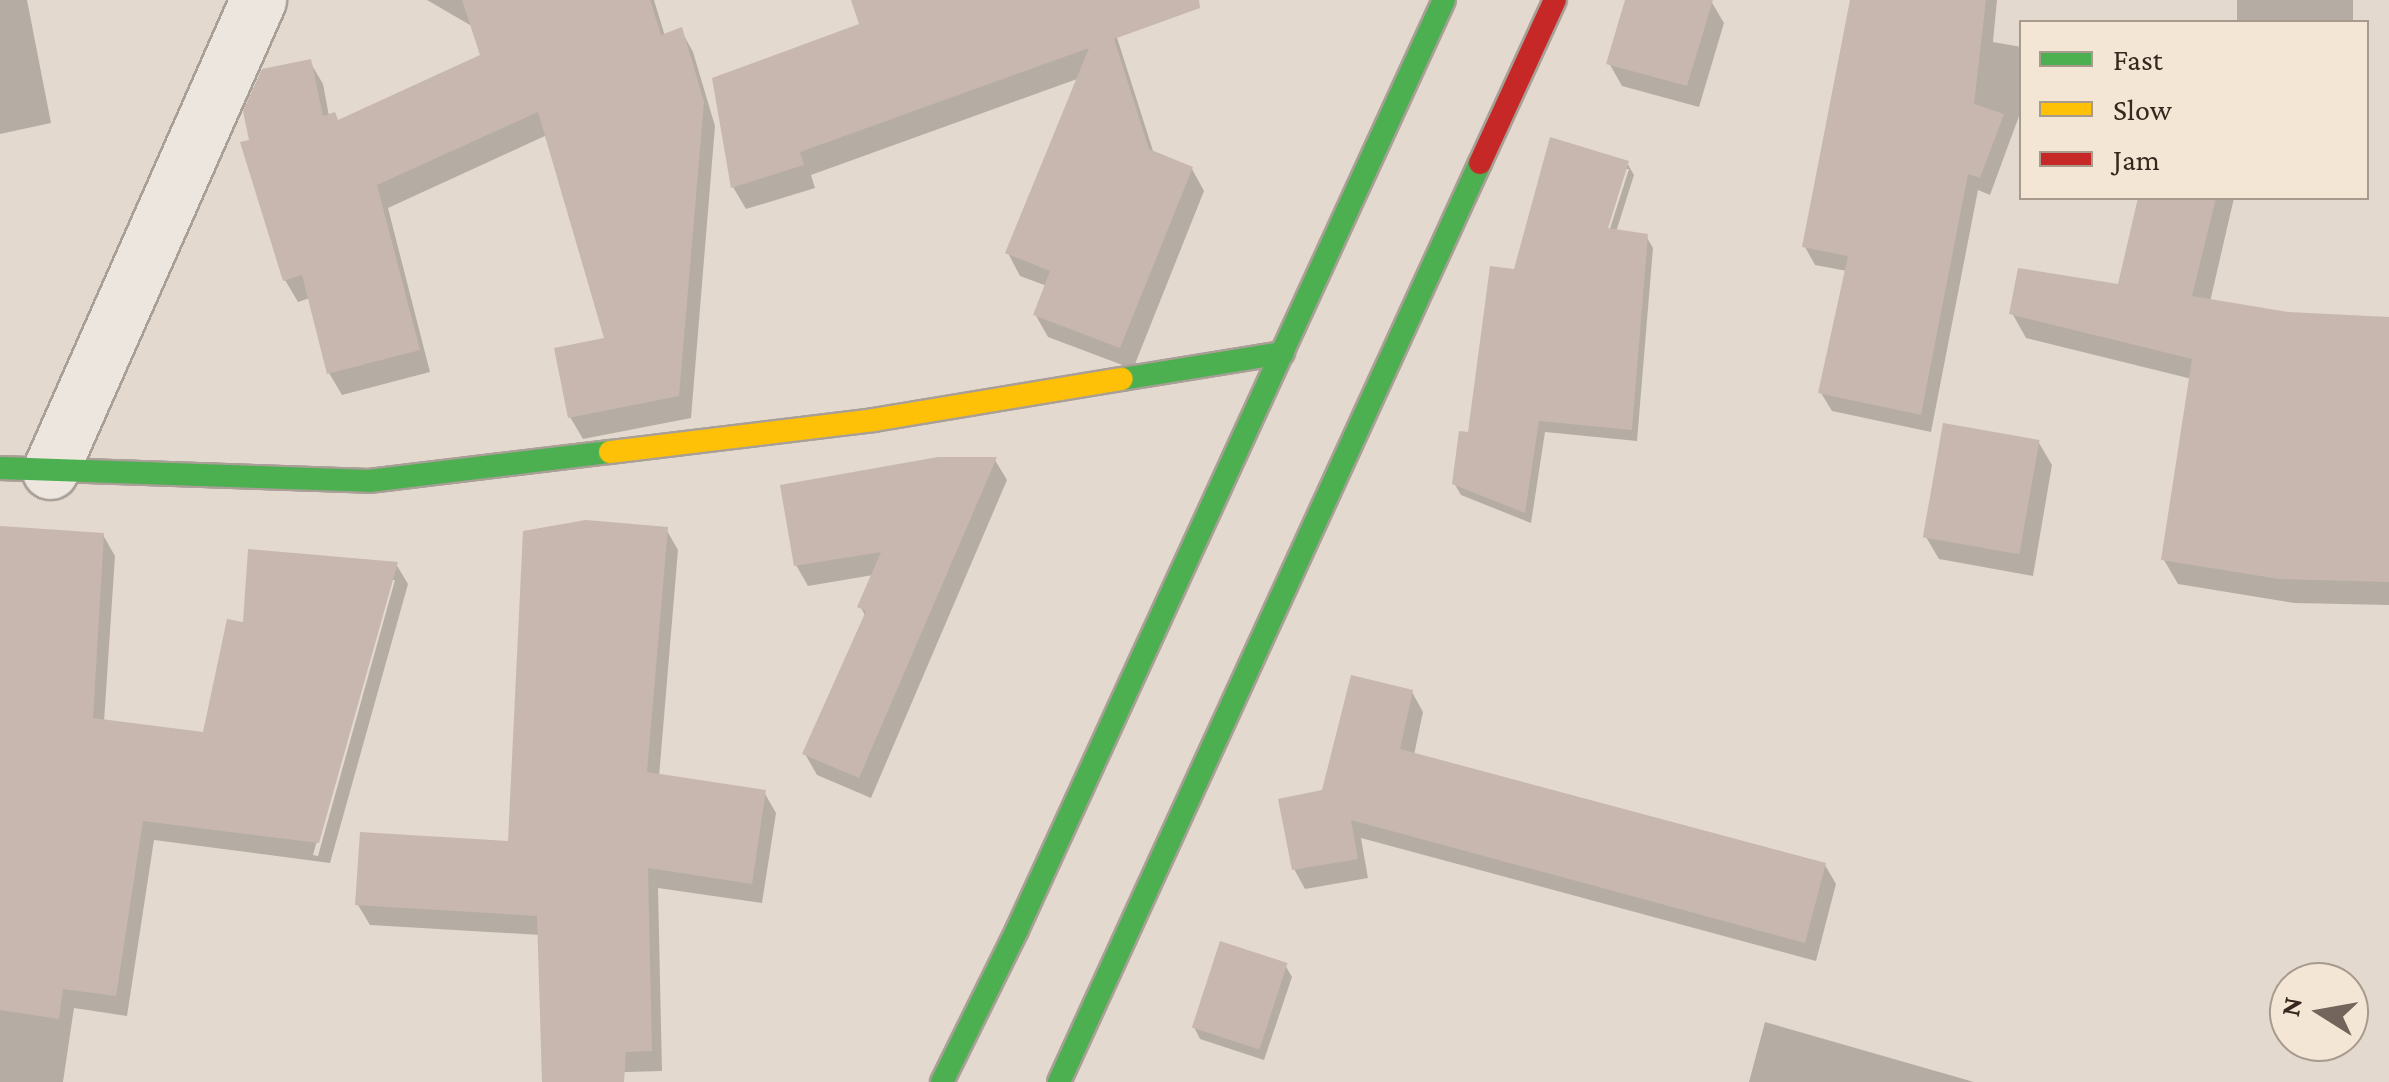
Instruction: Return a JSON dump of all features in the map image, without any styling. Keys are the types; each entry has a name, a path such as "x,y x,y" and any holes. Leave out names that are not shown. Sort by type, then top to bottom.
{"street":[{"path":"258,0 25,470 369,480 874,420 1282,353"},
{"path":"942,1082 1017,930 1444,0"},
{"path":"1059,1082 1555,0"}],"building":[{"path":"462,0 650,0 661,35 682,27 704,102 679,396 568,418 554,348 604,338 538,112 377,185 420,350 327,374 302,275 283,281 240,142 249,140 243,111 262,69 311,59 323,116 335,112 338,120 480,55"},
{"path":"851,0 1199,0 1200,8 1114,39 1149,149 1193,167 1120,348 1033,315 1050,271 1005,253 1089,48 800,152 804,165 731,188 712,78 859,24"},
{"path":"1625,0 1713,0 1687,86 1606,64"},
{"path":"1850,0 1986,0 1974,104 2004,114 1980,178 1968,174 1921,415 1818,393 1848,256 1802,247"},
{"path":"1550,137 1629,161 1608,228 1648,234 1632,430 1539,421 1525,513 1452,484 1459,431 1468,432 1490,266 1514,269"},
{"path":"2138,200 2216,200 2192,296 2288,312 2389,317 2389,582 2279,579 2161,560 2192,359 2009,314 2018,268 2118,284"},
{"path":"1943,423 2040,440 2019,554 1923,537"},
{"path":"938,457 997,457 859,778 802,754 866,611 857,607 881,552 794,566 780,485"},
{"path":"586,520 668,527 647,772 766,790 752,884 648,868 652,1051 626,1052 624,1082 542,1082 537,916 355,905 360,832 508,841 523,531"},
{"path":"0,526 104,533 93,718 203,732 227,619 243,622 248,549 398,562 319,843 143,821 116,996 63,989 59,1019 0,1010"},
{"path":"1351,675 1413,690 1400,749 1826,863 1805,943 1351,820 1358,859 1292,870 1278,799 1322,790"},
{"path":"1220,941 1288,963 1259,1049 1192,1028"}],"traffic: fast":[{"path":"942,1082 1017,930 1444,0"},
{"path":"1059,1082 1480,163"},
{"path":"1122,379 1283,353"},
{"path":"0,468 369,481 610,452"}],"traffic: slow":[{"path":"610,452 873,420 1122,379"}],"traffic: jam":[{"path":"1480,163 1555,0"}]}
